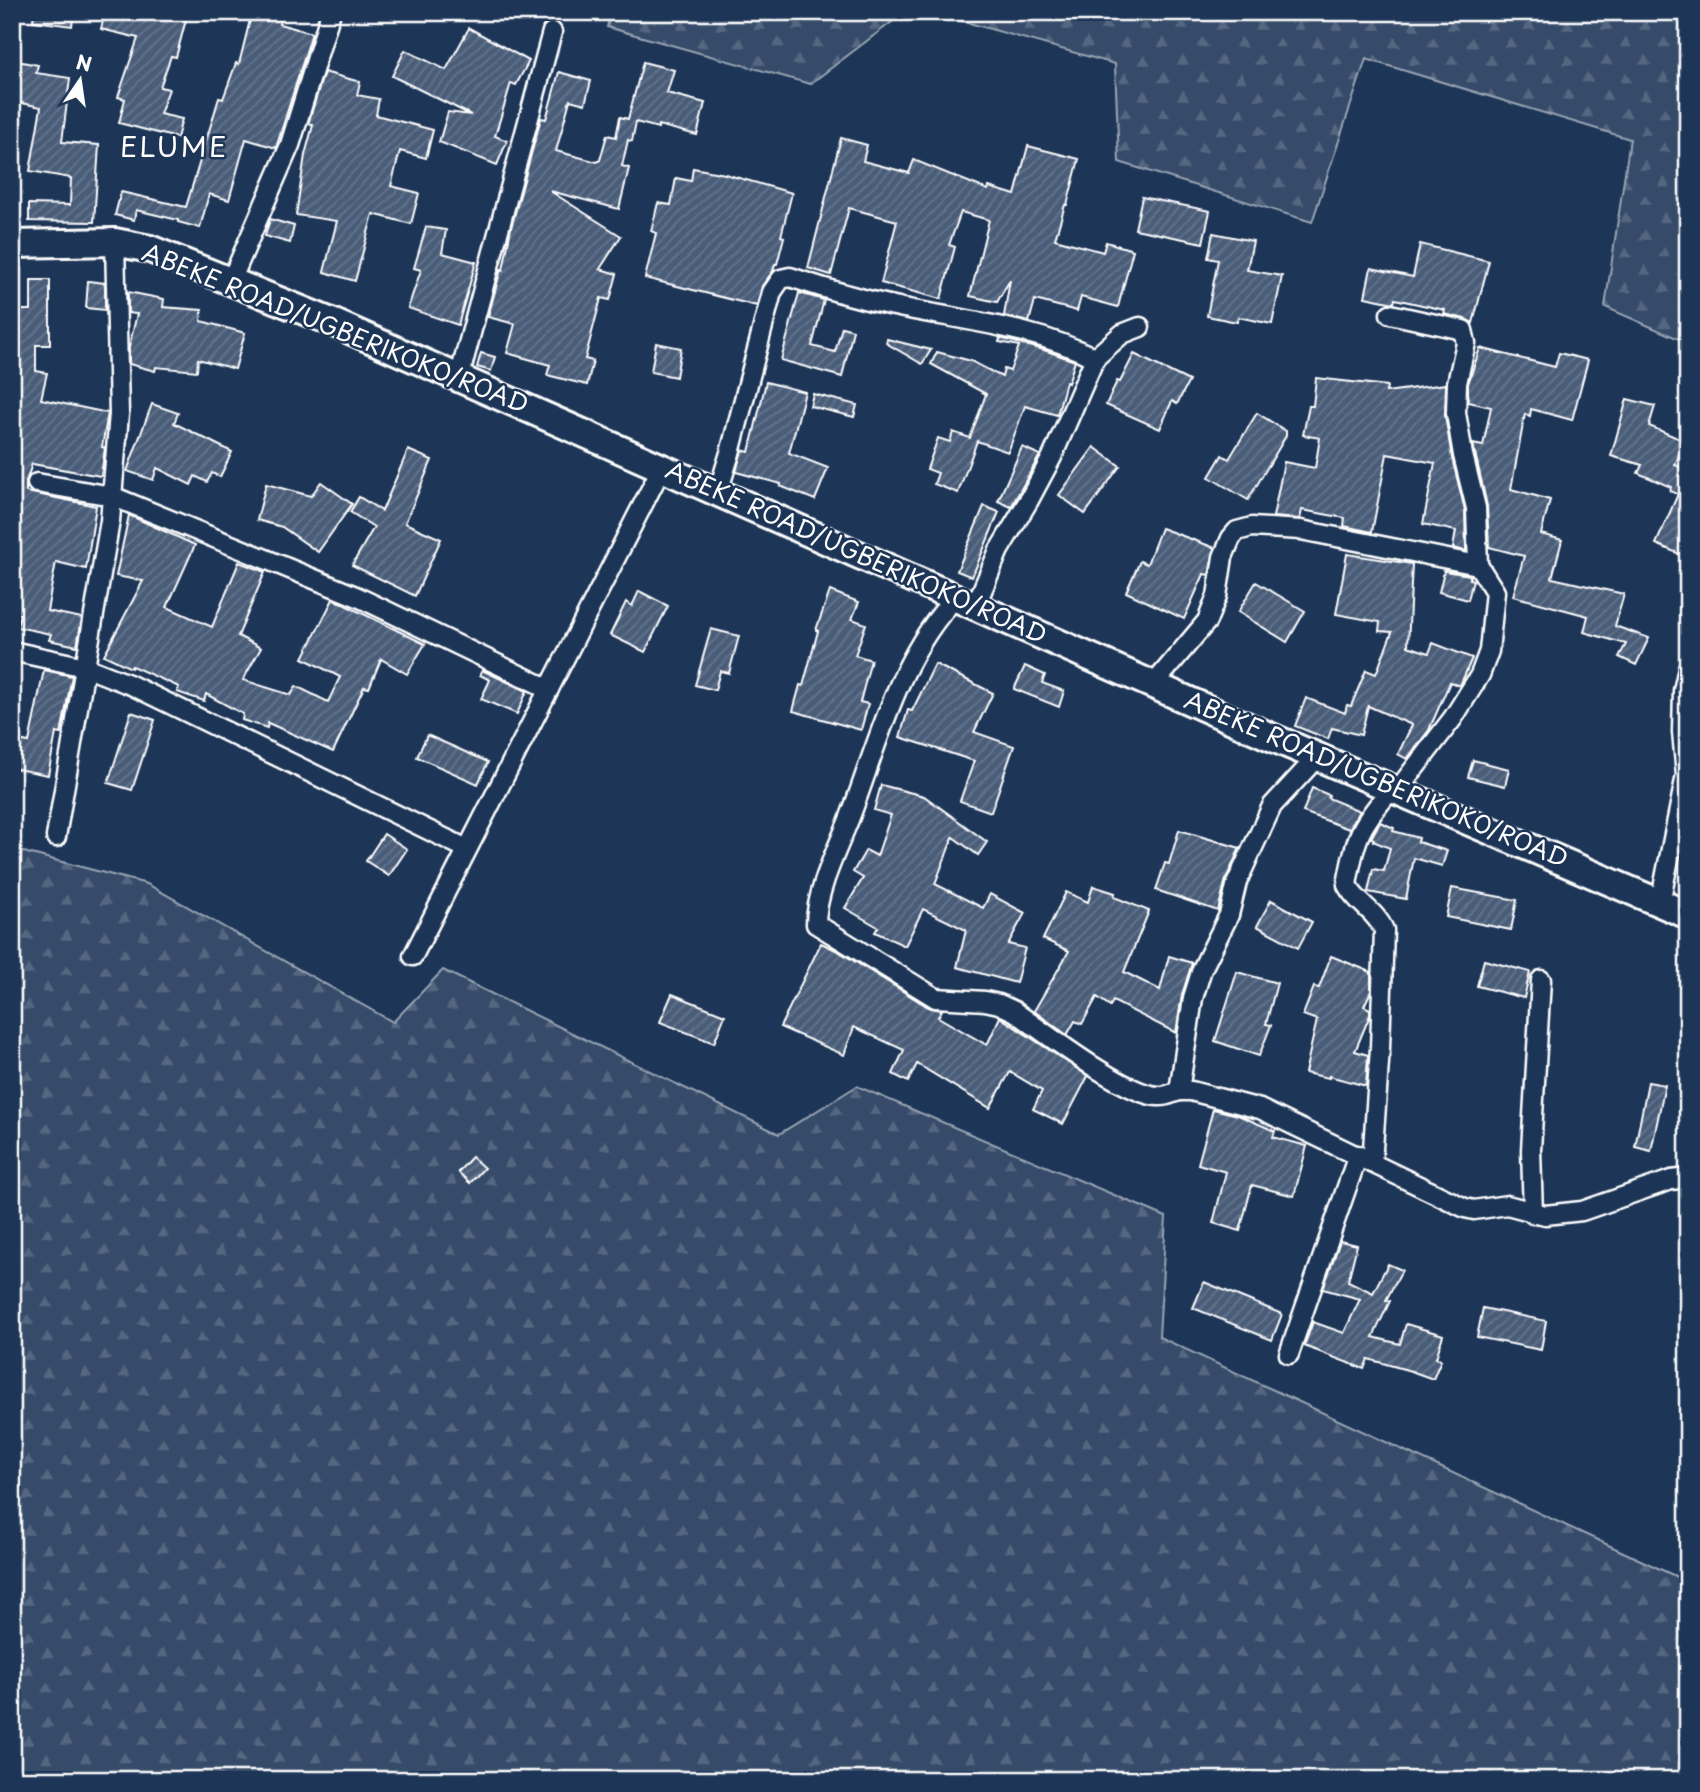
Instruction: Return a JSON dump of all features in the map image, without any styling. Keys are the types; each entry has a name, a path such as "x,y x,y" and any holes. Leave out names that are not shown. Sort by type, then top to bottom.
{"street":[{"path":"231,281 290,145 331,12"},
{"path":"459,378 552,32"},
{"path":"56,836 110,521 119,414 115,242"},
{"name":"ABEKE ROAD/UGBERIKOKO/ROAD","path":"12,244 115,242 150,249 231,281 459,378 1318,757 1688,915"},
{"path":"718,492 772,292 781,279 790,277 867,301 1010,327 1077,349 1095,358"},
{"path":"1289,1354 1365,1159 1384,930 1379,919 1353,897 1347,885 1359,834 1368,817 1395,790 1453,718 1480,676 1489,651 1495,592 1478,565 1476,508 1456,412 1457,383 1466,343 1465,334 1463,330 1390,314"},
{"path":"1140,327 1122,334 1095,358 1052,457 999,550 967,601 927,632 906,670 825,881 816,924 936,998 999,1004 1014,1010 1108,1076 1149,1094 1167,1096 1179,1091 1191,1091 1260,1109 1465,1208 1474,1210 1507,1205 1545,1215 1582,1211 1660,1183 1688,1178"},
{"path":"413,956 662,467"},
{"path":"37,483 112,496 358,597 549,689"},
{"path":"1154,684 1207,621 1217,596 1223,557 1237,531 1252,527 1301,530 1478,565"},
{"path":"12,651 85,667 131,685 467,849"},
{"path":"1660,903 1685,801 1686,775 1682,732 1688,668"},
{"path":"1179,1091 1193,998 1202,969 1229,915 1237,882 1272,806 1318,757"},
{"path":"1533,1214 1531,1150 1541,980"}],"green space":[{"path":"611,12 905,12 810,84 607,27"},
{"path":"930,12 1688,12 1688,343 1605,307 1630,139 1366,59 1312,222 1119,162 1115,64"},
{"path":"12,849 147,884 393,1022 443,970 779,1134 857,1086 1166,1217 1159,1337 1688,1582 1688,1780 12,1780"}],"building":[{"path":"34,12 74,12 72,26 33,21"},
{"path":"105,12 127,12 159,20 161,12 188,12 176,57 171,56 160,87 169,89 160,114 182,119 177,138 119,123 125,99 118,97 138,38 101,29"},
{"path":"252,12 282,12 279,24 312,33 276,148 246,139 229,200 209,194 200,228 136,210 134,220 115,215 121,192 186,207 219,98 223,99 236,63 239,64"},
{"path":"469,28 529,61 516,85 511,83 495,136 507,141 497,165 439,142 448,112 471,115 392,76 405,50 446,70"},
{"path":"12,60 38,65 36,73 70,78 62,142 99,145 94,222 29,221 29,204 70,205 71,178 30,171 41,107 12,101"},
{"path":"643,62 674,70 667,93 705,103 697,135 636,122 632,141 628,140 622,166 629,168 619,209 550,191 621,236 600,269 617,274 610,300 601,298 585,359 593,361 587,385 547,375 550,365 507,353 515,324 488,317 501,269 503,270 511,228 541,118 546,119 559,72 591,81 585,104 570,100 556,151 597,162 600,160 607,135 616,137 620,117 628,119"},
{"path":"324,72 360,82 357,95 379,99 376,115 433,130 426,158 400,151 391,186 419,193 411,224 373,214 355,281 324,272 337,221 296,215 305,155 313,125 308,124"},
{"path":"841,138 867,145 863,161 909,173 914,160 988,190 989,187 1015,195 1028,146 1079,159 1055,239 1103,252 1106,242 1133,250 1118,307 1081,297 1077,311 1035,300 1029,322 1004,316 1010,280 997,302 970,296 989,220 961,212 949,245 955,247 941,299 881,283 897,221 849,208 831,275 808,268"},
{"path":"693,168 792,193 777,264 762,286 757,306 645,278 656,233 651,231 658,203 671,205 676,178 691,181"},
{"path":"1142,197 1210,211 1203,243 1135,229"},
{"path":"270,219 294,226 290,243 265,236"},
{"path":"426,227 446,230 442,253 476,262 458,325 408,308 421,270 414,268"},
{"path":"1213,233 1253,241 1247,270 1282,276 1272,324 1238,317 1237,322 1207,316 1218,260 1208,258"},
{"path":"1420,244 1489,261 1473,323 1444,314 1445,310 1395,299 1394,303 1365,297 1371,268 1413,277"},
{"path":"31,280 50,280 50,345 36,345 36,371 47,373 41,399 108,413 102,447 105,448 101,476 32,464 26,482 26,492 96,506 86,569 56,562 47,611 82,618 77,646 49,640 51,634 17,627 20,614 12,613 12,396 21,354 12,354 12,310 31,310"},
{"path":"88,281 105,283 105,310 86,308"},
{"path":"128,292 164,299 163,307 202,310 201,321 245,333 235,369 198,359 197,371 156,367 155,371 129,364 129,347 137,314 128,313"},
{"path":"799,293 824,300 812,346 835,352 842,327 853,330 842,377 781,360"},
{"path":"1000,338 1075,361 1057,415 1025,406 1008,452 977,441 958,493 934,484 938,473 927,469 938,438 950,442 953,432 970,438 986,394 931,364 937,352 971,361 1002,377 1004,369 1010,371 1019,346 999,342"},
{"path":"887,339 931,350 922,364 886,343"},
{"path":"656,343 681,348 676,377 651,372"},
{"path":"1480,348 1555,367 1559,353 1588,360 1572,420 1531,409 1530,416 1525,414 1511,489 1550,500 1541,534 1562,540 1552,578 1624,594 1615,626 1649,638 1636,665 1619,657 1626,644 1584,632 1588,616 1513,596 1524,556 1489,547 1487,506 1473,444 1483,446 1491,407 1468,402 1468,384"},
{"path":"481,353 495,357 491,371 477,367"},
{"path":"1134,354 1189,381 1177,404 1172,401 1160,429 1106,405"},
{"path":"1316,378 1387,386 1386,392 1446,384 1445,415 1465,510 1466,551 1453,548 1456,531 1423,524 1435,463 1387,454 1372,532 1344,526 1345,518 1302,510 1300,519 1273,517 1284,462 1315,468 1320,438 1303,435 1309,406 1313,406"},
{"path":"766,382 805,392 789,453 828,468 815,500 780,486 781,484 736,472 742,450 749,452"},
{"path":"813,394 857,405 854,417 810,406"},
{"path":"1627,399 1655,406 1649,426 1685,441 1675,465 1688,470 1688,547 1684,556 1656,544 1678,494 1670,491 1671,487 1638,473 1642,465 1611,456"},
{"path":"152,404 178,413 174,423 232,452 220,477 212,473 207,482 195,476 191,485 157,468 153,480 127,471"},
{"path":"1257,413 1286,431 1286,436 1248,500 1209,477 1222,455 1229,459"},
{"path":"1022,447 1040,455 1011,507 998,501"},
{"path":"1094,447 1120,466 1085,514 1059,495"},
{"path":"408,450 432,460 405,523 441,539 415,596 352,565 374,527 350,512 359,497 382,511"},
{"path":"321,482 352,504 318,552 282,527 257,520 266,484 311,496"},
{"path":"984,506 999,512 972,577 957,571"},
{"path":"129,515 195,545 167,607 212,627 239,562 265,572 238,636 261,648 243,680 291,695 296,686 328,702 340,677 303,658 333,599 425,644 407,674 381,659 369,688 364,687 333,752 268,723 267,728 242,720 243,714 206,694 204,701 177,692 179,687 104,655 143,581 116,576"},
{"path":"1161,528 1215,548 1209,575 1204,574 1184,619 1126,592 1140,561 1147,564"},
{"path":"1347,554 1412,564 1408,646 1429,653 1433,643 1472,658 1460,686 1450,682 1429,730 1407,759 1398,754 1412,725 1368,706 1361,735 1332,728 1328,739 1295,726 1306,698 1345,713 1347,705 1351,706 1366,670 1376,674 1392,632 1379,631 1380,622 1336,614"},
{"path":"1444,571 1470,575 1473,580 1468,600 1439,592"},
{"path":"1256,582 1305,611 1287,642 1238,612"},
{"path":"639,591 668,606 645,652 610,635 626,602 632,606"},
{"path":"830,591 859,602 852,619 866,624 855,655 871,660 860,702 868,704 861,730 793,711 800,685 803,686 818,631 816,630"},
{"path":"711,629 739,636 729,673 720,671 715,690 695,685"},
{"path":"935,664 993,693 974,732 1014,746 991,812 960,801 974,761 900,737 908,710 912,711"},
{"path":"1025,666 1045,675 1042,683 1064,691 1059,707 1014,689"},
{"path":"44,670 72,676 61,734 56,733 48,775 12,768 12,739 29,742"},
{"path":"482,670 527,691 517,714 481,699 490,680 480,675"},
{"path":"131,712 155,720 132,790 108,783"},
{"path":"427,735 488,762 478,784 417,757"},
{"path":"1473,760 1509,769 1505,786 1468,777"},
{"path":"881,785 924,796 987,842 978,855 953,837 935,884 983,908 990,894 1025,913 1008,944 1025,948 1016,983 957,967 966,930 923,909 905,946 875,932 878,927 845,908 863,878 853,872 866,850 877,856 891,815 874,810"},
{"path":"1312,788 1329,795 1328,798 1360,811 1349,829 1303,812"},
{"path":"1380,822 1394,828 1393,831 1419,838 1418,842 1447,851 1442,866 1414,858 1406,899 1368,892 1373,869 1384,871 1390,848 1371,838"},
{"path":"1179,830 1240,848 1226,879 1218,911 1156,890 1165,863 1169,864"},
{"path":"384,834 407,849 389,876 366,861"},
{"path":"1093,886 1115,893 1114,897 1149,911 1124,972 1160,990 1169,956 1192,963 1182,995 1176,1033 1113,1001 1110,1006 1097,997 1082,1024 1075,1021 1067,1035 1034,1011 1069,951 1043,939 1066,892 1088,902"},
{"path":"1452,888 1517,900 1511,930 1446,917"},
{"path":"1271,900 1312,922 1298,948 1257,926"},
{"path":"821,943 930,1008 942,1010 938,1017 987,1045 1000,1017 1088,1076 1063,1124 1033,1109 1042,1091 1010,1072 990,1108 917,1064 908,1082 893,1074 904,1050 854,1027 844,1055 780,1027"},
{"path":"1331,956 1371,972 1371,991 1364,1006 1370,1009 1370,1015 1355,1051 1368,1055 1366,1086 1305,1073 1317,1020 1303,1015 1314,987 1319,988"},
{"path":"1484,960 1530,972 1524,998 1477,986"},
{"path":"1237,972 1277,983 1266,1024 1271,1025 1259,1056 1215,1041"},
{"path":"672,994 725,1015 714,1043 660,1022"},
{"path":"1648,1082 1665,1085 1651,1151 1635,1147"},
{"path":"1213,1109 1238,1115 1275,1131 1273,1137 1307,1146 1294,1196 1252,1185 1240,1231 1213,1223 1226,1172 1198,1164"},
{"path":"472,1157 484,1168 470,1183 458,1172"},
{"path":"1340,1241 1357,1245 1348,1281 1373,1293 1388,1264 1402,1270 1386,1300 1390,1301 1373,1337 1400,1344 1406,1324 1443,1335 1436,1358 1441,1360 1433,1379 1368,1359 1364,1369 1304,1346 1313,1322 1344,1333 1360,1299 1323,1289"},
{"path":"1204,1282 1282,1314 1272,1340 1193,1308"},
{"path":"1483,1308 1546,1321 1541,1350 1477,1337"}],"district":[{"name":"ELUME","path":"174,147"}]}
